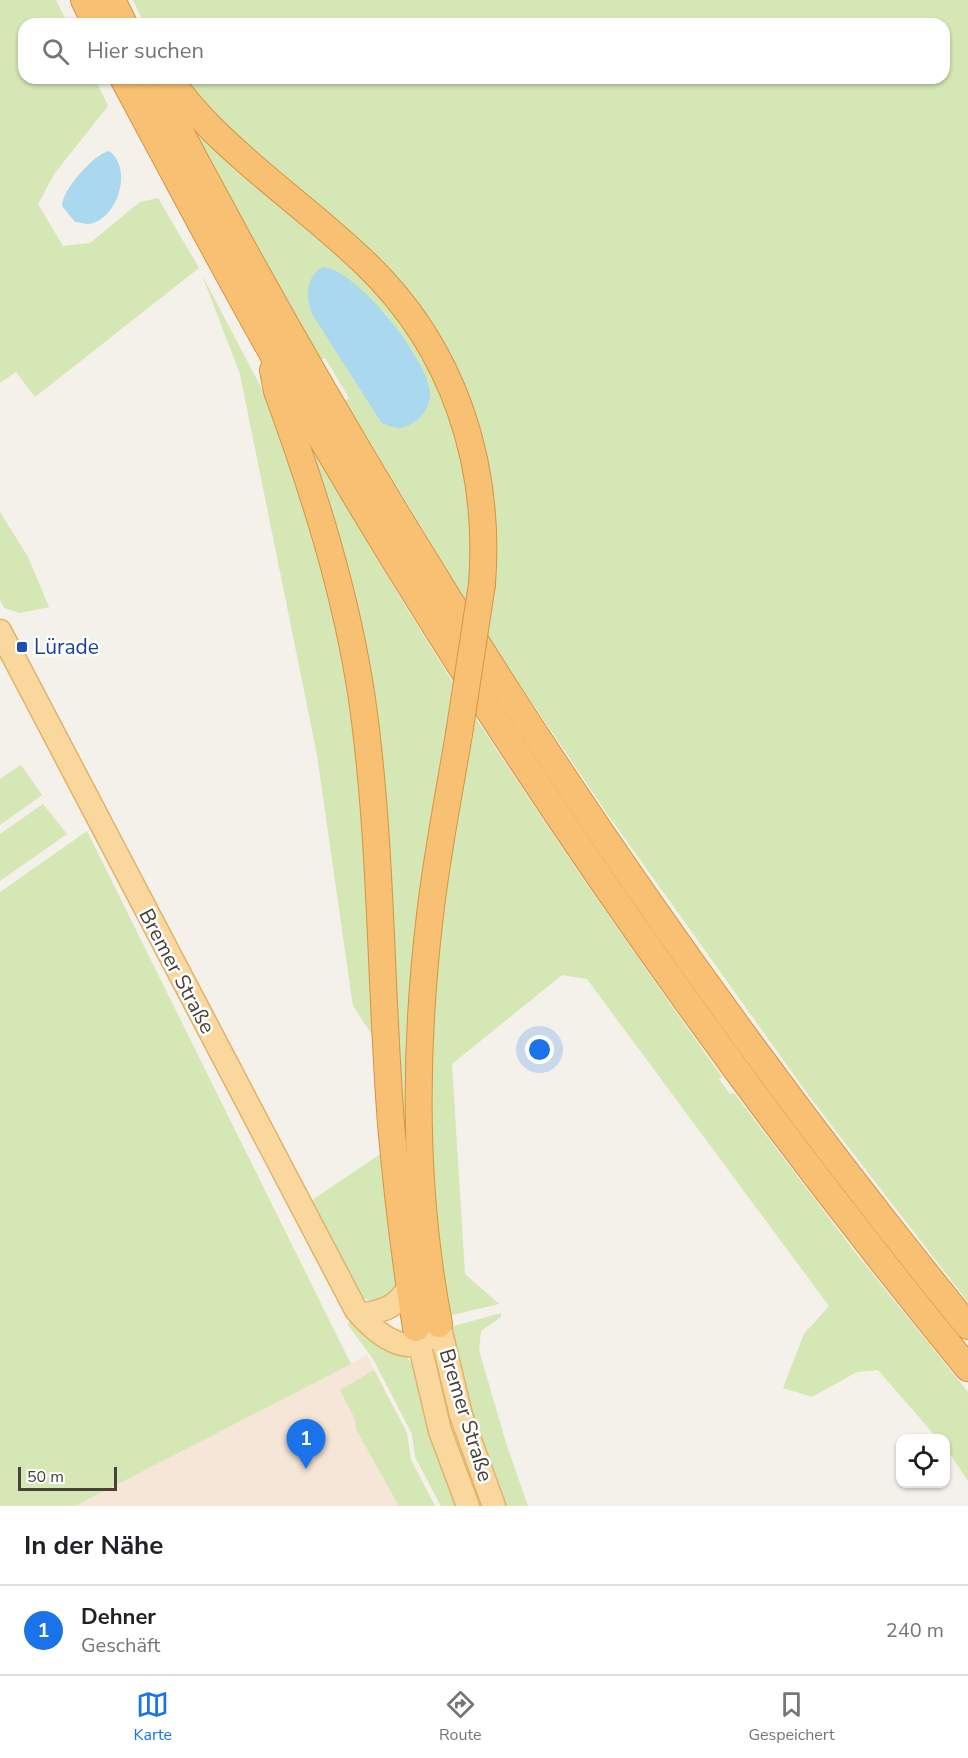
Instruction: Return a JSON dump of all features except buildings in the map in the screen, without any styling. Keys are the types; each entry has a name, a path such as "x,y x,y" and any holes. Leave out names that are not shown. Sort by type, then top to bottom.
{"highway":[{"path":"84,0 93,18"},
{"path":"126,84 270,349 357,497 573,838 746,1081 904,1290 968,1368"},
{"path":"155,84 217,203 328,403 511,698 600,832 727,1013 847,1175 968,1326"},
{"path":"173,84 212,129 369,266 404,305 430,342 457,399 476,458 485,526 482,584 430,914 420,1044 419,1118 423,1198 424,1331"},
{"path":"270,349 277,391 312,487 332,551 349,624 362,698 377,863 391,1122 409,1286 424,1331"}],"main road":[{"name":"Bremer Straße","path":"0,631 360,1312 392,1325 424,1331"},
{"path":"360,1312 387,1309 399,1300 409,1286"},
{"name":"Bremer Straße","path":"424,1331 440,1431 468,1506"},
{"name":"Bremer Straße","path":"424,1331 461,1415 494,1506"}],"shaded area":[{"path":"367,1355 407,1433 411,1460 435,1506 75,1506"}],"green space":[{"path":"0,0 56,0 65,18 18,18 18,84 98,84 108,106 54,174 38,204 63,246 90,243 140,202 158,198 199,268 35,397 16,372 0,383"},
{"path":"133,0 968,0 968,1302 812,1100 608,815 493,645 345,401 349,398 325,358 320,360 193,130 232,166 333,245 419,342 456,421 493,593 461,385 280,184 183,84 950,84 950,18 141,18","holes":["309,306 385,313 422,368 429,392 428,404 381,422"]},
{"path":"202,275 264,393 295,475 326,569 360,739 380,1047 353,1006 317,755 240,374"},
{"path":"309,443 401,599 517,781 722,1077 719,1079 730,1094 734,1093 854,1251 968,1392 968,1481 950,1454 950,1434 934,1434 878,1370 857,1372 812,1397 783,1388 804,1334 829,1306 587,979 562,975 452,1064 465,1274 499,1304 448,1316 436,1231 427,1086 451,707 406,1209 387,883 304,444"},
{"path":"0,512 28,557 49,607 20,613 4,608 0,600"},
{"path":"21,765 42,795 0,825 0,779"},
{"path":"43,804 67,834 0,881 0,834"},
{"path":"87,831 351,1364 75,1506 0,1506 0,892"},
{"path":"386,1150 398,1289 377,1303 360,1297 308,1203"},
{"path":"501,1313 501,1317 481,1331 479,1350 506,1443 528,1506 504,1506 479,1443 450,1327"},
{"path":"350,1319 400,1351 413,1364 460,1506 441,1506 415,1457 412,1434 373,1359 348,1325"},
{"path":"374,1370 407,1433 411,1460 435,1506 399,1506 356,1429 355,1419 340,1390"}],"water":[{"path":"109,151 116,159 120,169 119,193 114,204 99,220 89,224 75,222 62,206 63,199 80,174 95,159"},
{"path":"323,267 337,272 354,283 371,299 389,318 418,360 427,379 430,399 427,408 415,422 396,428 381,422 312,314 308,288 313,276"}],"place":[{"name":"Lürade","path":"22,647"},
{"name":"Dehner","path":"306,1469"}]}
